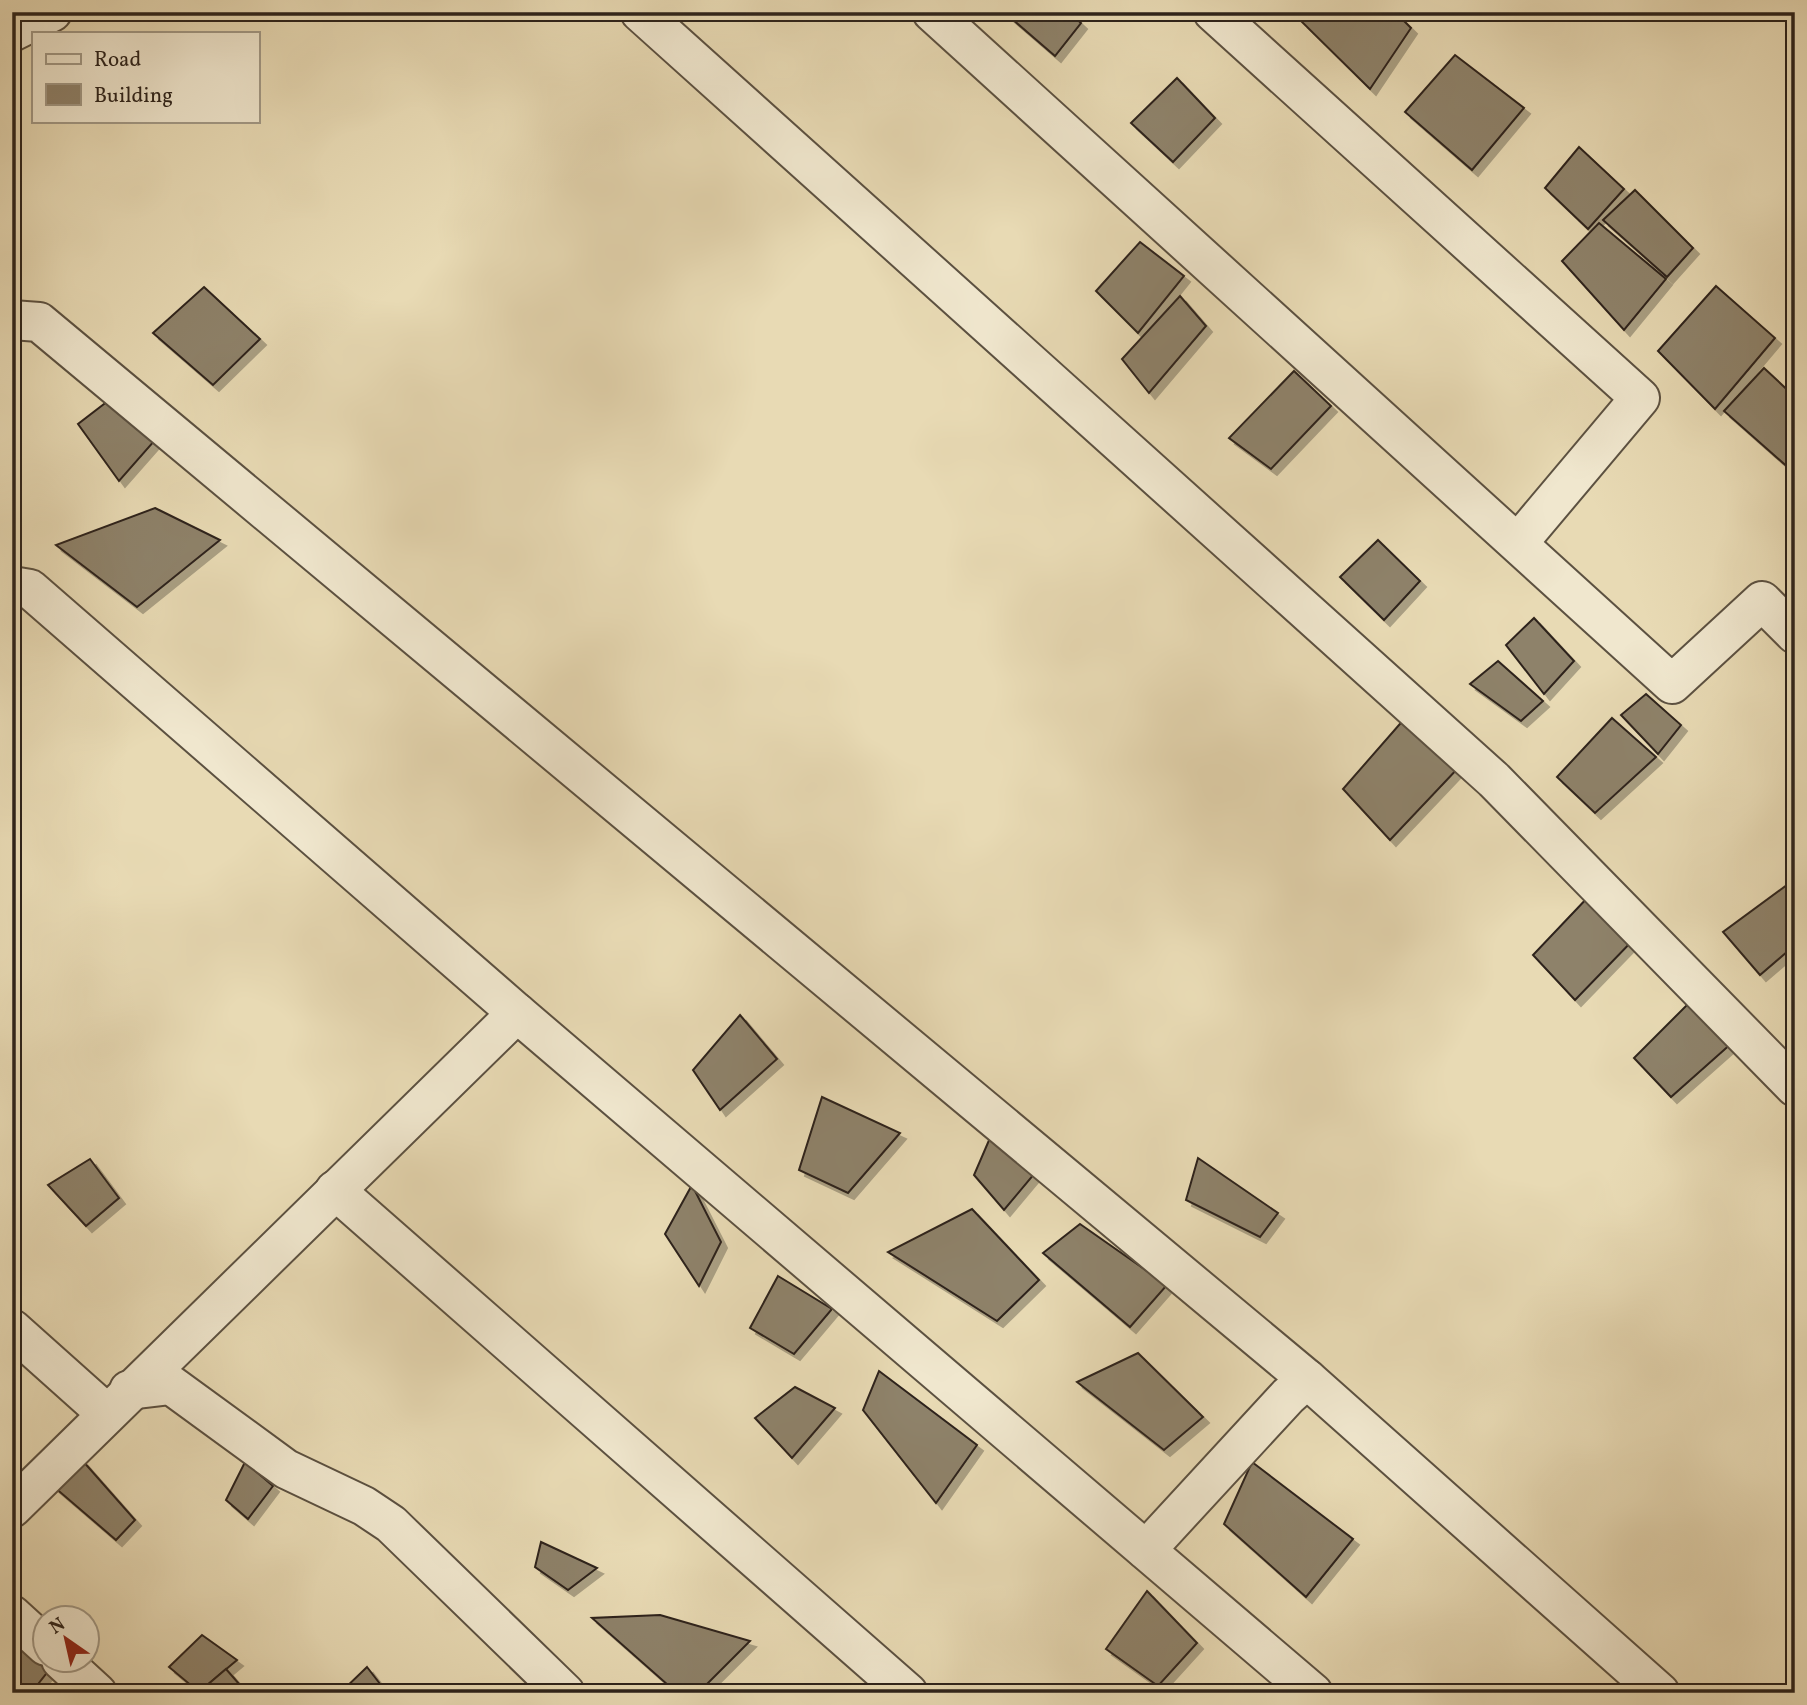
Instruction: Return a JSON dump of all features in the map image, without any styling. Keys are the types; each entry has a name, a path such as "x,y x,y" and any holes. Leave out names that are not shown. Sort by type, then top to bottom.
{"street":[{"path":"12,32 52,12"},
{"path":"640,12 1494,780 1795,1087"},
{"path":"932,12 1672,684 1762,601 1795,634"},
{"path":"1213,12 1640,398 1518,543"},
{"path":"12,320 39,323 1307,1379 1660,1693"},
{"path":"12,586 30,589 517,1013 1313,1693"},
{"path":"12,1508 117,1401 517,1013"},
{"path":"335,1189 908,1693"},
{"path":"12,1329 117,1401"},
{"path":"1146,1550 1287,1396 1307,1379"},
{"path":"117,1401 171,1385 286,1469 364,1506 391,1524 565,1693"},
{"path":"12,1615 32,1633"},
{"path":"76,1674 97,1693"}],"building":[{"path":"1004,12 1069,12 1081,23 1055,56"},
{"path":"1310,12 1395,12 1411,28 1370,89 1302,22"},
{"path":"1455,55 1524,108 1472,170 1405,112"},
{"path":"1177,78 1215,118 1173,162 1131,123"},
{"path":"1579,147 1624,189 1588,229 1545,188"},
{"path":"1635,190 1693,248 1667,277 1603,220"},
{"path":"1599,223 1666,279 1624,330 1562,261"},
{"path":"1140,242 1184,276 1138,333 1096,291"},
{"path":"1716,286 1775,338 1715,409 1658,351"},
{"path":"204,287 260,339 213,385 153,333"},
{"path":"1180,296 1206,326 1149,393 1122,359"},
{"path":"1764,368 1795,397 1795,465 1791,470 1724,411"},
{"path":"1294,371 1331,406 1271,469 1229,438"},
{"path":"134,381 178,414 119,481 78,424"},
{"path":"155,508 220,540 137,607 56,545"},
{"path":"1378,540 1420,581 1384,620 1340,577"},
{"path":"1534,618 1574,661 1544,694 1506,645"},
{"path":"1498,661 1543,701 1521,721 1470,684"},
{"path":"1646,694 1681,725 1658,754 1621,715"},
{"path":"1406,717 1460,766 1390,840 1343,789"},
{"path":"1612,718 1656,757 1595,813 1557,777"},
{"path":"1795,879 1795,945 1760,975 1723,932"},
{"path":"1591,894 1637,936 1575,1000 1533,955"},
{"path":"1706,986 1751,1026 1671,1097 1634,1058"},
{"path":"740,1015 777,1059 720,1110 693,1070"},
{"path":"822,1097 900,1133 848,1193 799,1170"},
{"path":"993,1131 1045,1161 1004,1210 974,1175"},
{"path":"1198,1158 1278,1213 1260,1237 1186,1200"},
{"path":"90,1159 119,1198 86,1226 48,1185"},
{"path":"692,1185 721,1242 699,1286 665,1234"},
{"path":"972,1209 1039,1280 997,1321 888,1252"},
{"path":"1080,1224 1167,1285 1130,1327 1043,1253"},
{"path":"778,1276 832,1309 794,1354 750,1328"},
{"path":"1138,1353 1203,1417 1164,1450 1077,1382"},
{"path":"879,1371 977,1445 936,1503 863,1410"},
{"path":"795,1387 835,1408 792,1458 755,1418"},
{"path":"82,1460 135,1520 116,1540 53,1486"},
{"path":"245,1462 273,1486 248,1519 226,1500"},
{"path":"1252,1462 1353,1539 1306,1597 1224,1524"},
{"path":"541,1542 597,1568 568,1590 535,1567"},
{"path":"1147,1591 1197,1643 1158,1686 1106,1649"},
{"path":"660,1615 750,1641 698,1693 677,1693 592,1618"},
{"path":"202,1635 237,1660 199,1692 169,1667"},
{"path":"12,1636 32,1654 32,1674 46,1674 31,1693 12,1693"},
{"path":"367,1667 387,1693 340,1693"},
{"path":"226,1669 247,1693 199,1693 199,1692"}]}
